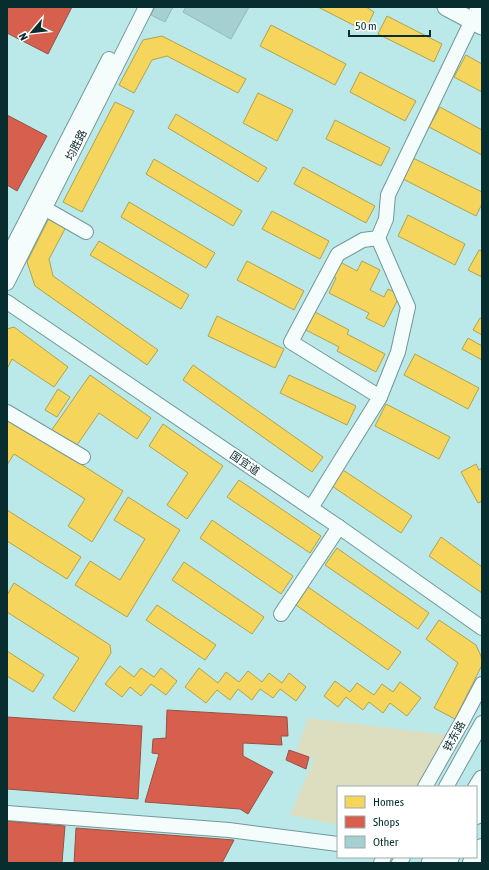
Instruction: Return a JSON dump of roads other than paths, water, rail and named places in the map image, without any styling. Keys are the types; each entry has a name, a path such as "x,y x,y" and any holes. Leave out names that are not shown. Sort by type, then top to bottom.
{"main road":[{"path":"446,7 477,15"}],"street":[{"name":"均胜路","path":"7,258 135,7"},
{"name":"均胜路","path":"7,283 146,7"},
{"path":"311,508 380,397 398,352 408,307 378,238 386,219 388,195 477,15"},
{"path":"44,208 86,232"},
{"path":"378,238 363,240 338,254 291,342 380,397"},
{"name":"国宜道","path":"7,302 339,527 482,628"},
{"path":"7,412 83,457"},
{"path":"281,614 339,527"},
{"name":"铁东路","path":"426,786 464,720 482,684"},
{"name":"铁东路","path":"447,786 482,724"},
{"path":"7,814 229,830 337,844"}]}
